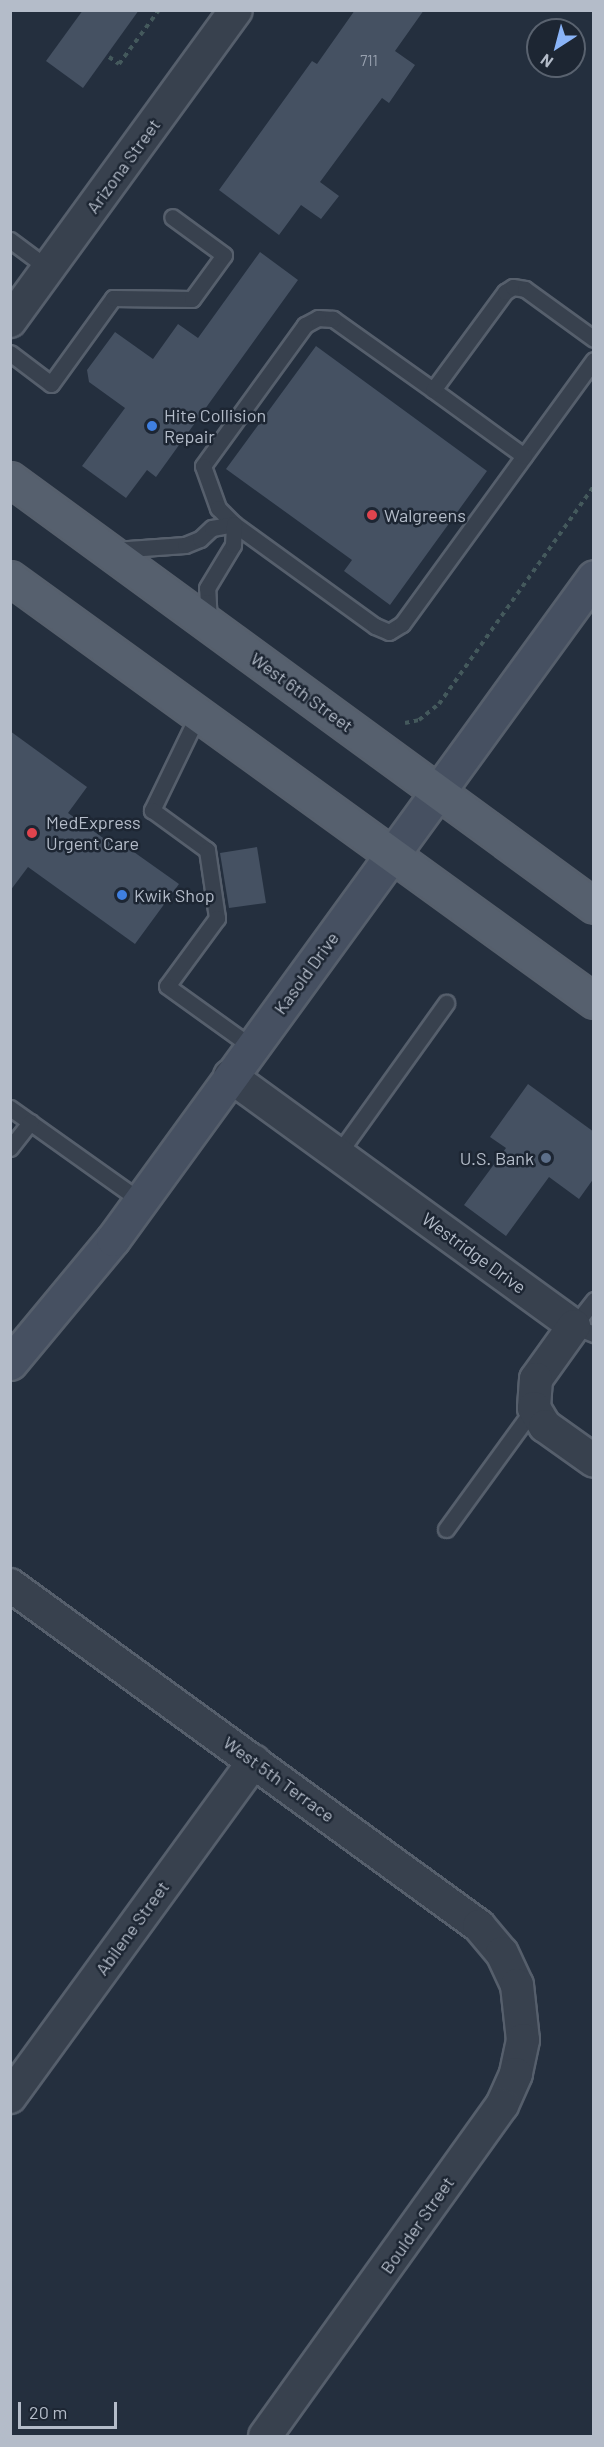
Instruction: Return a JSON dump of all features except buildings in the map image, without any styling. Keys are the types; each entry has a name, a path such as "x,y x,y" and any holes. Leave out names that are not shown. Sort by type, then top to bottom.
{"main road":[{"name":"West 6th Street","path":"10,479 594,906"},
{"name":"Kasold Drive","path":"10,1363 141,1201 594,577"},
{"path":"10,578 594,1001"}],"street":[{"name":"Arizona Street","path":"10,321 236,10"},
{"name":"Westridge Drive","path":"231,1076 584,1330"},
{"path":"584,1330 536,1378 534,1408 545,1426 594,1461"},
{"name":"West 5th Terrace","path":"10,1586 479,1926 502,1953 519,1996"},
{"name":"Abilene Street","path":"10,2097 254,1761"},
{"name":"Boulder Street","path":"265,2436 501,2105 516,2074 523,2040 519,1996"}],"lane":[{"path":"10,353 51,384 113,298 192,299 224,255 172,217"},
{"path":"10,240 49,269"},
{"path":"433,390 505,292 513,287 525,289 594,339"},
{"path":"524,456 333,318 318,318 305,325 203,466 218,508 234,524 375,626 389,632 402,624 594,360"},
{"path":"109,550 185,545 200,539 212,528 234,524"},
{"path":"209,624 207,588 233,546 234,524"},
{"path":"198,715 152,810 207,850 217,918 167,986 252,1047"},
{"path":"338,1154 446,1003"},
{"path":"10,1108 141,1201"},
{"path":"10,1148 30,1122"},
{"path":"584,1330 594,1300"},
{"path":"446,1528 534,1408"}],"path":[{"path":"109,57 119,64 159,10"},
{"path":"405,723 420,720 439,704 594,486"}],"place":[{"name":"Hite Collision Repair","path":"152,426"},
{"name":"Walgreens","path":"372,515"},
{"name":"MedExpress Urgent Care","path":"32,833"},
{"name":"Kwik Shop","path":"122,895"},
{"name":"U.S. Bank","path":"546,1158"}]}
